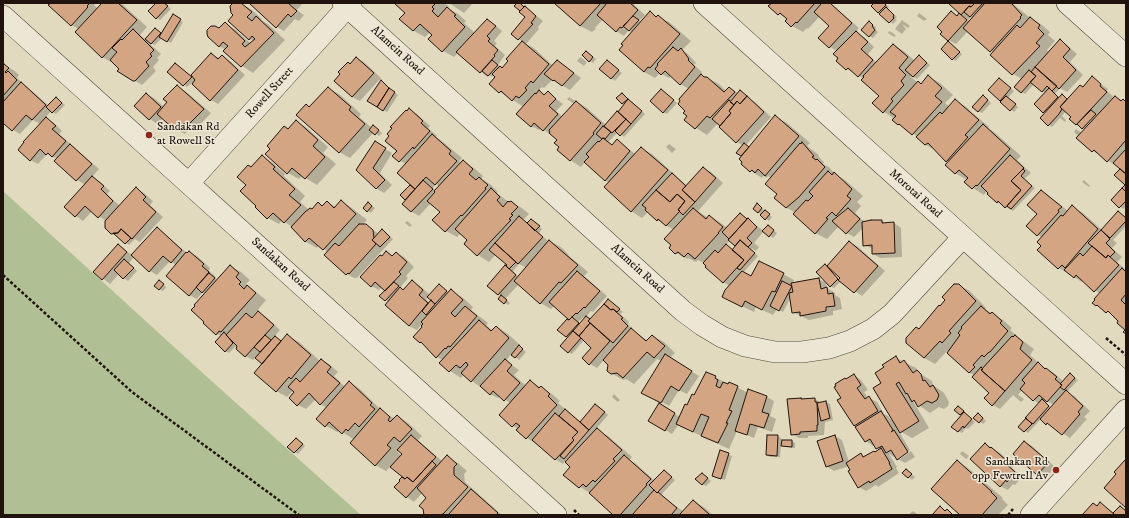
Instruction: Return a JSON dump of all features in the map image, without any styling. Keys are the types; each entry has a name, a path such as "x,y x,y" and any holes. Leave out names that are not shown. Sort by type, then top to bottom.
{"street":[{"name":"Morotai Road","path":"704,3 1126,384"},
{"path":"1067,3 1126,56"},
{"name":"Alamein Road","path":"347,4 683,310 702,325 722,337 745,346 775,352 802,352 829,348 850,341 873,329 892,314 963,237"},
{"name":"Rowell Street","path":"189,183 347,4"},
{"name":"Sandakan Road","path":"3,16 556,515"},
{"path":"1031,515 1126,410"}],"path":[{"path":"3,275 132,392 298,515"}],"green space":[{"path":"3,191 206,376 361,515 3,515"}],"building":[{"path":"51,3 90,3 71,26 48,5"},
{"path":"102,3 118,3 137,20 102,58 75,32"},
{"path":"156,3 164,3 168,6 156,19 148,11"},
{"path":"233,3 241,3 252,12 247,17 252,21 256,16 274,33 241,67 223,51 228,46 223,42 219,47 208,37 207,34 207,30 211,26 219,28 225,22 245,41 242,44 245,47 255,39 252,36 249,40 228,21 233,15 231,13 230,6"},
{"path":"249,3 288,3 297,11 291,17 288,14 276,28"},
{"path":"394,3 436,3 432,7 434,9 432,11 438,17 447,7 456,15 454,16 465,27 442,52 428,39 432,35 420,24 413,31 399,19 405,13"},
{"path":"517,3 520,3 524,7 520,11 514,6"},
{"path":"554,3 601,3 580,26"},
{"path":"607,3 630,3 638,10 622,28 620,27 616,32 597,15"},
{"path":"772,3 815,3 797,23 796,22 791,27 785,21 787,19 780,13 778,15 768,6"},
{"path":"822,3 830,3 852,23 829,48 818,38 829,26 814,12"},
{"path":"874,3 884,3 886,5 878,13 871,6"},
{"path":"948,3 975,3 971,7 969,6 961,15"},
{"path":"975,3 983,3 970,17 964,12 969,6 971,7"},
{"path":"985,3 1011,3 1022,15 1020,17 1021,18 990,52 963,28"},
{"path":"525,6 536,16 531,23 533,24 518,40 511,34 525,17 519,12"},
{"path":"886,7 894,15 894,18 889,23 879,14"},
{"path":"650,11 656,17 658,15 680,34 650,68 648,67 644,72 619,50 623,45 621,44"},
{"path":"951,11 957,16 959,13 967,20 948,41 940,34 942,32 937,27"},
{"path":"173,14 181,19 167,42 159,37"},
{"path":"633,16 639,20 629,31 623,26"},
{"path":"1030,17 1040,25 1038,28 1044,34 1036,43 1040,46 1012,75 990,55 1017,25 1020,28"},
{"path":"487,19 496,26 487,36 490,39 488,41 498,50 494,55 495,56 480,73 456,52"},
{"path":"869,21 875,30 869,37 861,30"},
{"path":"155,28 161,33 151,44 145,39"},
{"path":"133,29 154,50 150,54 152,56 146,62 149,66 135,81 117,71 119,69 110,60 117,52 112,48"},
{"path":"856,31 868,42 861,49 873,60 858,77 848,68 846,70 836,61 838,58 833,54"},
{"path":"1060,39 1070,49 1063,57 1076,70 1059,89 1035,67"},
{"path":"522,41 549,64 533,83 531,81 525,88 527,90 519,98 516,96 512,101 501,91 499,93 489,84 495,77 492,74 500,66 502,68 508,61 506,59"},
{"path":"948,41 960,52 952,60 941,49"},
{"path":"893,44 908,57 899,68 906,75 901,81 904,85 891,99 893,101 883,113 872,103 879,96 861,80"},
{"path":"673,47 678,51 681,48 689,59 688,60 695,67 680,85 665,71 661,75 655,69 658,65 657,64"},
{"path":"586,51 593,57 589,62 582,55"},
{"path":"211,53 218,59 222,55 238,70 210,101 192,84 195,80 191,75"},
{"path":"919,55 927,63 913,77 905,70"},
{"path":"356,57 374,73 352,97 334,81 340,74 338,72 348,62 350,64"},
{"path":"492,60 498,65 488,76 482,71"},
{"path":"557,60 574,73 562,86 544,74"},
{"path":"607,60 619,70 611,79 599,69"},
{"path":"175,63 192,77 183,86 167,72"},
{"path":"4,64 9,68 5,72 6,73 8,71 17,80 3,96 3,65"},
{"path":"1035,67 1057,86 1052,91 1047,86 1042,92 1030,82 1036,76 1031,72"},
{"path":"1029,70 1036,76 1021,93 1014,87"},
{"path":"701,74 704,77 707,77 724,92 729,87 735,92 710,118 707,116 695,129 684,120 687,116 683,113 685,111 678,104 680,101 679,99"},
{"path":"928,75 942,88 935,96 942,102 912,135 892,120 896,116 890,112 918,81 921,84"},
{"path":"1092,76 1107,92 1076,125 1069,119 1071,117 1060,107 1080,85 1083,87"},
{"path":"999,78 1011,88 1000,101 988,90"},
{"path":"381,80 389,88 377,107 367,101"},
{"path":"21,82 46,105 32,120 26,115 12,131 3,123 3,102"},
{"path":"177,85 204,109 187,126 184,123 176,131 157,114 167,102 163,99"},
{"path":"328,87 351,107 349,110 365,124 339,153 296,115 306,104 309,107"},
{"path":"389,88 395,92 383,111 377,107"},
{"path":"1049,88 1058,97 1043,113 1034,104"},
{"path":"661,89 674,100 663,113 650,101"},
{"path":"539,90 544,95 548,91 556,99 549,106 558,114 543,131 534,123 531,127 516,114"},
{"path":"740,90 747,96 740,104 737,101 734,105 730,102"},
{"path":"146,93 161,107 149,120 134,106"},
{"path":"622,93 628,99 622,104 616,98"},
{"path":"1062,94 1067,99 1060,107 1062,109 1059,114 1048,126 1040,118"},
{"path":"983,95 988,100 978,112 972,107"},
{"path":"747,96 764,112 736,143 719,127 731,113 729,111 737,101 740,104"},
{"path":"1006,96 1016,104 1010,111 1000,102"},
{"path":"1115,96 1121,101 1123,99 1126,102 1126,140 1107,162 1094,150 1092,152 1076,138"},
{"path":"56,97 62,103 52,113 46,107"},
{"path":"628,99 642,111 631,124 618,112"},
{"path":"955,99 979,120 965,135 968,137 946,162 928,143 925,145 916,137 940,112 942,114"},
{"path":"729,100 734,105 729,111 731,113 720,126 712,119"},
{"path":"576,101 601,123 593,133 594,134 570,161 557,150 559,147 554,143 557,140 549,133 549,130"},
{"path":"409,108 423,121 421,123 430,131 414,149 413,147 399,162 392,156 397,151 385,141 389,136 387,134 392,128 390,127"},
{"path":"1091,110 1096,114 1082,129 1077,124"},
{"path":"617,111 626,119 612,133 604,126"},
{"path":"775,115 799,136 765,176 758,169 755,173 752,170 750,172 741,164 742,162 739,159"},
{"path":"46,117 56,126 52,129 66,141 52,157 48,153 46,155 40,149 30,161 18,150 23,142"},
{"path":"626,119 631,124 620,136 615,131"},
{"path":"296,120 318,140 313,146 325,157 305,179 292,168 287,174 265,154 270,149 267,146 284,126 288,129"},
{"path":"983,124 1010,149 977,186 976,185 972,189 964,182 968,178 959,170 955,174 945,165"},
{"path":"373,125 379,130 375,135 369,130"},
{"path":"603,126 611,132 605,139 602,139 596,134"},
{"path":"432,134 451,151 449,154 457,161 435,185 426,177 415,189 397,173"},
{"path":"603,138 612,145 617,139 630,151 605,181 584,162 589,157 586,154 598,141 599,142"},
{"path":"375,141 386,148 373,168 385,180 376,189 356,170"},
{"path":"802,142 814,156 812,157 816,160 817,159 825,167 799,197 786,208 774,198 777,194 765,184"},
{"path":"744,143 749,147 741,156 736,153"},
{"path":"70,144 92,164 76,181 54,161"},
{"path":"641,147 668,170 631,212 604,187"},
{"path":"1126,149 1126,174 1113,163"},
{"path":"262,155 275,167 273,169 295,189 289,195 301,205 284,223 273,213 267,219 240,191 246,185 237,177 248,165 251,167"},
{"path":"1010,155 1024,168 1011,181 1021,190 1005,208 998,201 997,203 987,194 988,193 981,186"},
{"path":"463,160 473,169 469,174 476,180 479,177 488,185 462,216 461,215 445,232 432,220 440,212 427,201 435,192 434,191"},
{"path":"703,167 716,178 695,202 682,190"},
{"path":"1023,169 1025,171 1021,176 1032,186 1011,209 1007,206 1021,190 1011,181"},
{"path":"1120,169 1126,174 1126,192 1122,188 1125,185 1114,175"},
{"path":"828,171 832,175 834,172 852,189 847,196 851,199 836,216 832,212 815,234 793,214 806,200 808,201 813,196 809,192"},
{"path":"672,173 686,186 682,190 695,202 683,215 678,210 685,201 677,194 670,202 656,190"},
{"path":"92,176 104,186 101,189 113,201 98,218 85,206 75,217 64,207"},
{"path":"423,180 433,189 411,212 402,204"},
{"path":"410,185 415,189 405,200 400,195"},
{"path":"136,187 146,197 143,200 156,212 132,239 121,229 118,233 111,234 105,228 105,221"},
{"path":"491,188 500,197 497,200 503,207 508,201 511,201 518,207 511,214 513,215 509,219 511,220 477,256 464,244 467,240 455,229"},
{"path":"1122,188 1126,192 1126,201 1119,208 1111,200"},
{"path":"656,190 670,202 677,194 685,201 678,210 680,211 666,226 658,219 657,221 645,210 646,208 642,205"},
{"path":"1041,190 1062,207 1037,236 1026,226 1037,214 1027,205"},
{"path":"341,200 356,214 323,250 309,238 305,242 291,227 305,212 310,208 312,209 318,202 322,206 327,201 334,208"},
{"path":"368,202 372,206 367,212 363,208"},
{"path":"757,203 762,208 758,213 753,209"},
{"path":"1072,205 1098,229 1065,268 1062,265 1058,269 1037,250 1041,246 1037,242"},
{"path":"693,208 706,219 709,215 723,227 695,259 688,253 684,257 678,252 675,254 669,248 671,245 664,239"},
{"path":"848,208 860,219 846,234 832,221"},
{"path":"765,210 770,214 765,220 760,215"},
{"path":"1118,211 1126,218 1126,221 1110,238 1101,230"},
{"path":"740,213 747,219 729,239 722,232"},
{"path":"519,216 543,237 518,264 495,243"},
{"path":"748,218 757,227 747,238 752,243 748,247 740,240 735,246 728,240"},
{"path":"531,219 540,226 535,231 527,223"},
{"path":"882,220 882,223 894,222 895,253 872,254 872,245 863,246 862,222"},
{"path":"359,224 366,224 373,230 374,238 372,240 376,244 349,274 348,273 346,275 324,255 335,243 339,246"},
{"path":"768,225 774,230 769,237 762,231"},
{"path":"157,227 182,250 171,263 163,256 149,272 131,255"},
{"path":"121,229 131,238 125,244 113,233 118,233"},
{"path":"382,229 390,237 380,247 372,240"},
{"path":"1101,230 1110,239 1106,243 1115,252 1110,257 1108,255 1106,258 1088,243"},
{"path":"549,240 578,265 561,283 559,282 540,304 514,281"},
{"path":"740,240 755,253 740,270 737,268 744,260 732,250"},
{"path":"849,241 878,266 854,293 838,280 840,278 827,266"},
{"path":"495,243 516,262 509,269 506,266 507,265 489,250"},
{"path":"118,244 127,252 102,280 93,272"},
{"path":"726,244 744,260 723,283 705,267 706,266 703,263 715,250 718,253"},
{"path":"1092,246 1106,258 1108,255 1119,265 1094,292 1076,275 1074,278 1064,270 1080,253 1083,256"},
{"path":"189,251 204,264 202,266 209,272 189,296 166,276 186,252 187,253"},
{"path":"386,251 392,256 396,252 407,262 399,272 401,274 385,291 375,282 371,287 360,277 380,255 382,256"},
{"path":"124,259 134,268 123,279 114,270"},
{"path":"759,261 784,273 775,292 772,291 762,310 745,301 742,307 722,297 725,290 742,271 751,276"},
{"path":"825,264 838,279 830,287 816,272"},
{"path":"230,265 239,273 236,277 241,282 239,284 244,289 247,285 256,293 221,332 219,331 216,335 191,310"},
{"path":"505,265 516,275 498,295 487,286"},
{"path":"1122,268 1126,272 1126,294 1121,300 1126,305 1126,334 1123,332 1125,330 1117,323 1118,321 1108,311 1106,313 1097,305 1096,306 1092,303"},
{"path":"577,271 600,291 585,308 584,307 577,314 576,313 569,320 549,302"},
{"path":"209,273 215,278 202,293 196,287"},
{"path":"819,278 821,289 827,287 828,294 833,293 835,306 826,307 826,311 800,316 800,312 792,313 789,293 793,292 791,283"},
{"path":"159,280 164,284 159,290 154,286"},
{"path":"412,280 423,290 419,295 428,303 409,326 385,305 400,287 403,290"},
{"path":"782,281 792,286 779,311 770,306"},
{"path":"394,282 399,286 385,301 379,296"},
{"path":"439,284 447,291 435,304 427,297"},
{"path":"954,284 959,284 976,301 949,331 951,333 942,343 940,341 924,358 906,343 906,338 916,327 919,329 939,305 940,306 945,300 942,297"},
{"path":"451,289 463,300 451,313 455,317 465,306 477,316 450,347 448,346 446,349 445,348 436,358 421,342 420,343 413,337 422,327 421,326 423,324 421,322"},
{"path":"501,295 507,300 504,304 498,299"},
{"path":"608,299 620,309 617,312 613,309 611,310 604,304"},
{"path":"431,300 435,304 426,315 422,311"},
{"path":"604,304 611,310 613,309 623,318 621,319 628,326 613,343 588,321"},
{"path":"981,306 990,314 992,312 1002,321 1000,323 1008,331 990,352 984,357 982,355 973,365 975,367 969,373 947,353 960,335 958,333 962,328 961,327"},
{"path":"258,311 274,325 245,357 236,349 237,346 226,335 246,313 252,318"},
{"path":"586,316 590,319 588,321 590,323 579,336 573,331"},
{"path":"572,317 579,323 566,337 557,330 567,319 569,320"},
{"path":"479,320 491,331 496,326 509,338 471,382 461,373 468,365 466,362 460,368 456,365 449,372 439,363"},
{"path":"590,323 610,341 589,365 582,358 591,348 579,336"},
{"path":"631,328 646,341 652,335 665,346 654,358 647,352 623,378 617,373 611,374 607,371 608,365 603,360"},
{"path":"573,331 581,338 568,353 560,346"},
{"path":"224,332 233,343 225,352 215,342"},
{"path":"287,334 311,355 291,379 289,377 276,392 254,373"},
{"path":"265,335 271,340 260,352 254,347"},
{"path":"1015,335 1023,342 1020,349 1032,360 1005,391 981,370 1012,336 1013,337"},
{"path":"275,336 281,341 262,364 255,358"},
{"path":"519,345 523,349 515,358 511,355"},
{"path":"665,354 692,371 679,391 671,386 661,403 641,393"},
{"path":"896,356 900,363 904,360 913,373 917,370 921,374 923,381 925,380 930,387 933,385 939,395 937,400 932,403 927,401 918,407 914,400 912,402 899,382 896,384 919,421 900,433 873,388 881,383 875,373 884,367 882,365"},
{"path":"321,359 331,367 327,372 340,383 320,405 309,393 297,406 289,398 294,392 288,387 296,378 300,382"},
{"path":"505,359 512,365 507,371 520,383 504,401 493,391 490,395 480,386"},
{"path":"1038,362 1057,377 1055,379 1062,385 1047,402 1039,395 1033,401 1020,389 1025,383 1022,380"},
{"path":"981,367 983,369 981,370 1005,391 992,406 984,398 989,393 972,377"},
{"path":"706,372 716,376 715,378 718,380 716,386 720,388 723,382 728,384 729,382 738,386 729,410 732,411 726,423 728,423 718,443 701,436 709,417 701,414 693,432 676,424 685,404 687,405 692,394 694,395"},
{"path":"1070,373 1075,378 1064,390 1060,387 1062,385 1060,384"},
{"path":"854,374 861,385 857,388 865,399 869,396 878,411 854,426 837,400 841,398 834,387 836,386 835,384"},
{"path":"530,380 539,388 541,386 550,394 548,396 557,405 526,439 516,430 520,426 516,423 512,427 499,415"},
{"path":"349,381 372,403 370,405 375,409 359,427 355,423 348,431 346,429 342,434 329,422 325,427 316,419"},
{"path":"748,389 767,396 762,412 769,414 764,428 750,424 747,435 735,431"},
{"path":"1066,390 1083,406 1078,412 1080,414 1062,435 1047,423 1046,425 1040,419"},
{"path":"815,398 815,402 817,402 817,431 800,432 800,434 791,435 787,399"},
{"path":"1042,399 1049,406 1033,424 1025,418"},
{"path":"826,401 830,418 821,421 817,403"},
{"path":"659,403 675,413 665,431 648,421"},
{"path":"595,404 605,412 589,430 580,422"},
{"path":"958,406 964,411 960,415 954,410"},
{"path":"380,408 390,417 388,420 390,422 397,415 412,429 400,442 394,437 387,445 391,448 375,466 350,443"},
{"path":"565,409 589,430 564,459 560,456 574,440 572,438 578,432 559,416"},
{"path":"881,411 893,430 891,432 894,430 908,452 897,460 891,450 886,453 882,446 876,449 870,439 865,442 855,427"},
{"path":"964,412 972,419 958,432 951,427"},
{"path":"555,413 578,432 572,438 574,440 555,460 532,440"},
{"path":"978,413 983,418 979,423 973,418"},
{"path":"1026,418 1032,424 1024,432 1018,427"},
{"path":"597,428 622,450 613,459 615,461 595,482 593,480 586,487 583,484 579,488 563,475 570,467 565,462"},
{"path":"411,435 436,457 413,482 407,477 405,479 390,467 402,454 397,450"},
{"path":"767,435 778,435 777,456 766,455"},
{"path":"835,435 843,461 826,467 817,441"},
{"path":"296,438 303,444 294,453 287,447"},
{"path":"782,440 792,440 792,447 781,446"},
{"path":"1024,441 1049,462 1037,475 1013,454"},
{"path":"985,443 1007,461 1005,463 1015,472 1007,482 1006,480 1000,487 970,459"},
{"path":"881,448 892,469 870,483 869,481 858,488 848,471 850,470 846,463 861,453 863,457"},
{"path":"720,450 729,453 721,479 712,476"},
{"path":"447,455 457,464 454,467 454,475 468,487 443,514 424,515 423,509 419,506 426,498 417,488"},
{"path":"624,455 651,479 620,515 613,515 589,493"},
{"path":"1126,459 1126,508 1104,488 1116,474 1114,472"},
{"path":"957,460 997,498 982,515 960,515 931,489"},
{"path":"432,461 436,465 406,498 394,487 402,477 405,479 407,477 413,482"},
{"path":"906,469 912,474 908,478 902,473"},
{"path":"664,470 672,477 657,493 649,485"},
{"path":"702,473 708,478 702,485 695,479"},
{"path":"471,489 498,513 496,515 448,515"},
{"path":"654,490 677,508 671,515 632,515"},
{"path":"693,500 710,515 679,515"},
{"path":"1100,502 1115,515 1082,515 1093,503 1097,506"},
{"path":"940,506 945,511 947,509 953,515 932,515"},
{"path":"1120,506 1126,511 1126,515 1115,515 1113,513"}],"place":[{"name":"Sandakan Rd at Rowell St","path":"149,135"},
{"name":"Sandakan Rd opp Fewtrell Av","path":"1056,470"}]}
